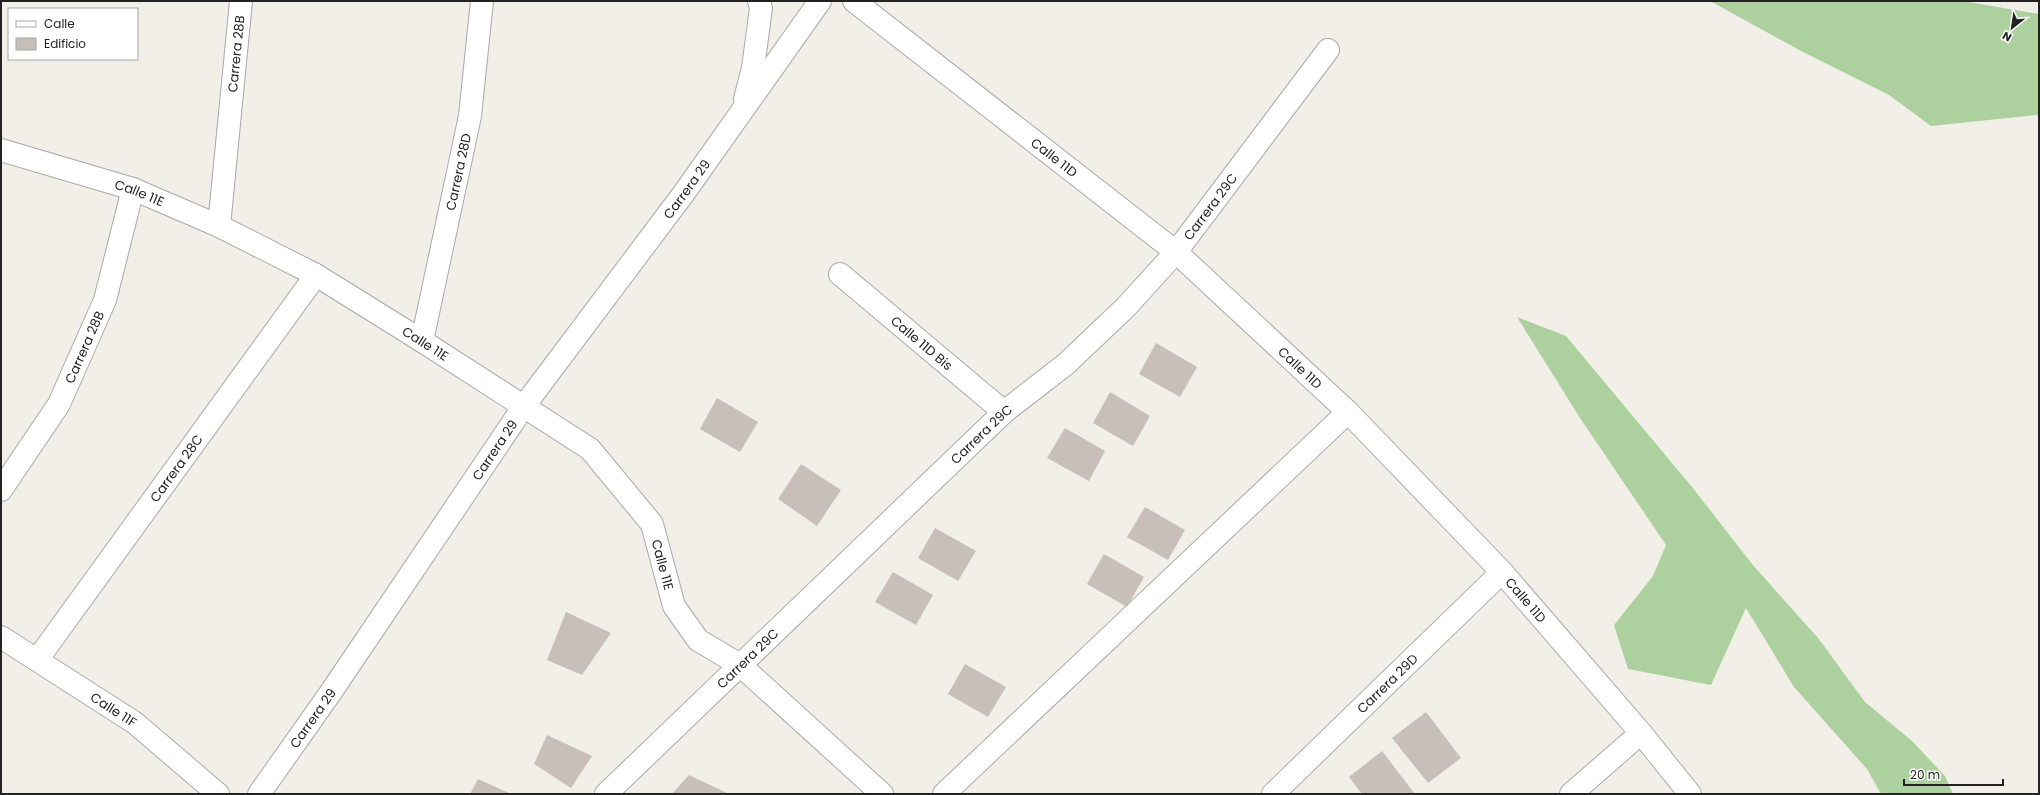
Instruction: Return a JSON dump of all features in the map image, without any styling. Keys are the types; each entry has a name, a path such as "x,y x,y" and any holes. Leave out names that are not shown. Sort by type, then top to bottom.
{"street":[{"name":"Carrera 28B","path":"219,226 241,1"},
{"name":"Carrera 28D","path":"422,341 470,116 482,1"},
{"name":"Carrera 29","path":"741,113 753,68 761,8 759,1"},
{"name":"Carrera 29","path":"259,794 331,692 524,406 684,193 820,1"},
{"name":"Calle 11D","path":"854,1 1176,252 1348,412 1502,572 1641,733 1690,794"},
{"name":"Carrera 29C","path":"606,794 1004,412 1072,358 1126,307 1176,252 1328,50"},
{"name":"Calle 11E","path":"1,150 133,189 219,226 316,275 590,449 652,524 674,606 698,640 740,665 882,794"},
{"name":"Carrera 28B","path":"1,490 59,404 105,300 133,189"},
{"name":"Calle 11D Bis","path":"840,274 1004,412"},
{"name":"Carrera 28C","path":"37,660 316,275"},
{"path":"944,794 1348,412"},
{"name":"Carrera 29D","path":"1273,794 1502,572"},
{"name":"Calle 11F","path":"1,637 135,723 218,794"},
{"path":"1571,794 1641,733"}],"green space":[{"path":"1710,1 1963,1 2039,14 2039,116 2036,115 1931,126 1889,95 1801,51"},
{"path":"1517,317 1566,336 1692,487 1752,564 1818,638 1865,702 1912,741 1945,776 1953,794 1881,794 1867,769 1794,687 1746,608 1711,685 1628,669 1614,625 1653,576 1666,545 1580,418"}],"building":[{"path":"1156,343 1197,367 1180,397 1139,374"},
{"path":"1110,392 1150,416 1133,446 1093,423"},
{"path":"717,398 758,422 740,452 700,429"},
{"path":"1065,428 1105,451 1089,481 1047,458"},
{"path":"801,464 841,490 817,526 778,499"},
{"path":"1145,507 1185,530 1168,560 1127,537"},
{"path":"935,528 976,551 958,581 918,558"},
{"path":"1104,554 1144,577 1127,607 1087,584"},
{"path":"893,572 933,595 916,625 875,602"},
{"path":"566,612 611,633 582,675 547,660"},
{"path":"965,664 1006,687 988,717 948,694"},
{"path":"1426,712 1461,758 1428,783 1392,738"},
{"path":"547,735 592,756 571,788 534,764"},
{"path":"1382,751 1415,794 1362,794 1349,777"},
{"path":"689,775 729,794 672,794"},
{"path":"478,779 511,794 470,794"}]}
